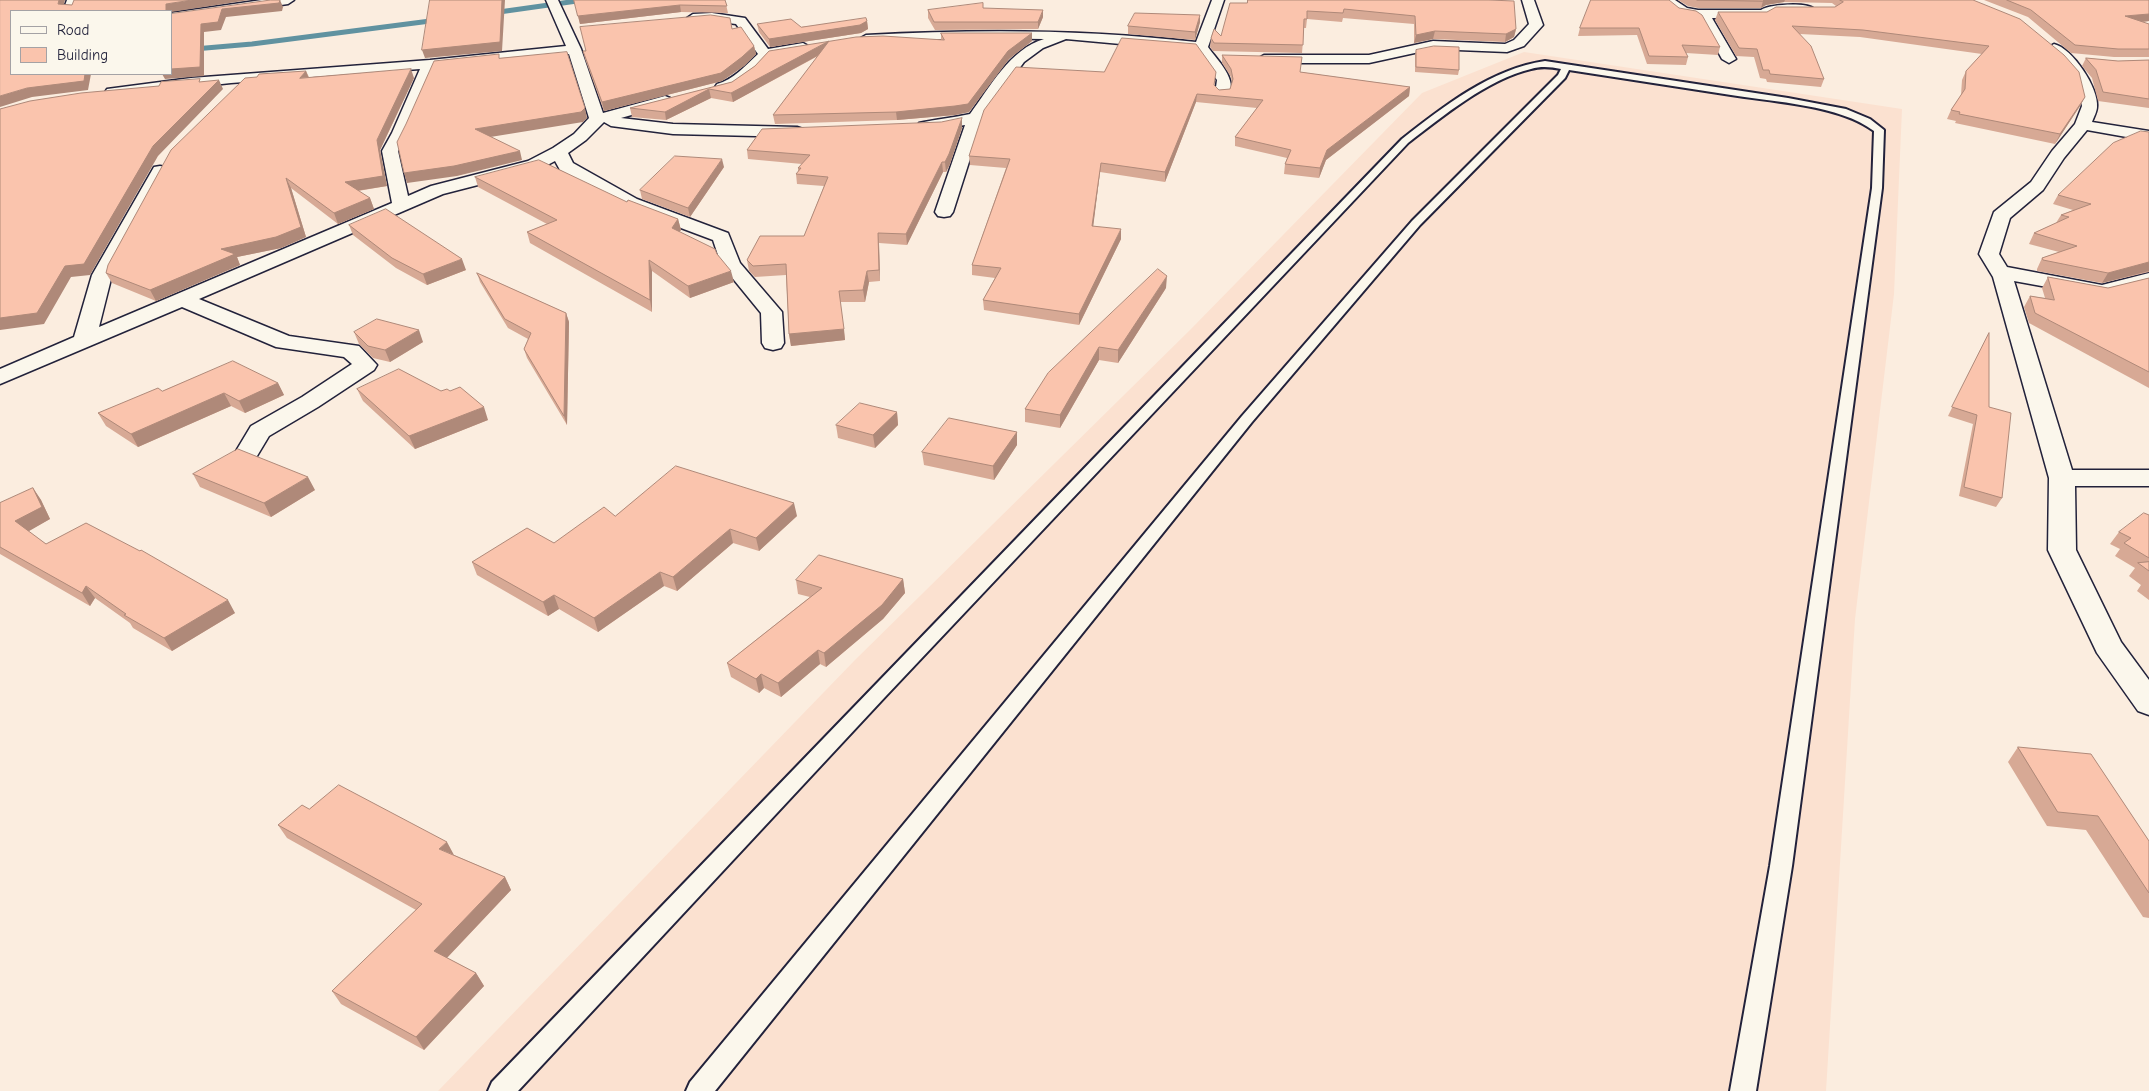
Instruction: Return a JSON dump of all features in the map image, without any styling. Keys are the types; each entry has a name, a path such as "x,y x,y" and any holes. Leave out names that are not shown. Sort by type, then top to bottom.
{"street":[{"path":"172,16 203,6 288,0"},
{"path":"552,0 554,8 571,31 574,49 597,119"},
{"path":"1204,52 1218,0"},
{"path":"1667,0 1683,11 1698,14 1746,15 1764,14 1769,10 1778,9 1824,9"},
{"path":"1252,59 1369,59 1433,45 1507,48 1519,44 1536,25 1529,2 1512,3"},
{"path":"1698,14 1706,19 1729,59"},
{"path":"676,19 712,17 740,21 765,54"},
{"path":"2036,33 2075,60 2090,106 2082,125 2058,155 2037,186 2001,216 1990,254 2000,272 2062,478 2062,550 2108,646 2149,703"},
{"path":"857,39 976,34 1038,40 1064,37 1165,42 1225,58"},
{"path":"944,212 975,118 1019,59 1038,40"},
{"path":"709,90 728,86 750,70 765,54 818,45"},
{"path":"94,94 165,85 430,64 574,49"},
{"path":"1204,52 1224,80 1223,94"},
{"path":"401,205 390,151 400,134 430,64"},
{"path":"227,97 247,78"},
{"path":"0,377 437,190 534,165 559,152 580,136 597,119 681,98"},
{"path":"906,127 942,125 975,118"},
{"path":"597,119 674,129 773,132 812,131"},
{"path":"2082,125 2149,136"},
{"path":"559,152 566,166 631,203 721,237 731,264 771,312 774,343"},
{"path":"84,341 102,275 167,157"},
{"path":"2000,272 2102,291 2149,279"},
{"path":"181,299 284,342 351,351 366,365 310,402 260,431 248,451"},
{"path":"2062,478 2149,478"}],"lane":[{"path":"501,1091 878,692 1405,142 1439,113 1522,67 1534,64 1567,66 1846,112 1867,121 1879,130 1877,188 1873,218 1781,866 1743,1091"},
{"path":"699,1091 1247,419 1416,223 1562,76 1567,66"}],"shaded area":[{"path":"1524,52 1902,109 1894,294 1855,619 1826,1091 438,1091 855,660 1190,330 1422,93"}],"building":[{"path":"0,0 59,0 58,4 72,5 74,0 192,0 166,4 166,10 10,10 10,75 85,75 84,81 27,88 0,96"},
{"path":"280,0 279,3 222,9 218,22 201,24 200,67 172,69 172,14"},
{"path":"430,0 502,0 500,42 422,50"},
{"path":"574,0 725,0 727,6 680,5 578,16"},
{"path":"1248,0 1514,1 1516,29 1506,34 1435,31 1416,35 1415,16 1344,9 1343,13 1307,11 1307,19 1304,19 1303,45 1214,43 1211,38 1214,29 1221,36 1230,3 1247,3"},
{"path":"1591,0 1669,0 1679,8 1696,11 1702,15 1720,47 1682,45 1688,57 1649,56 1639,28 1580,28"},
{"path":"1697,0 1764,0 1763,1"},
{"path":"1840,0 1973,0 2020,19 2064,55 2079,72 2085,97 2060,134 1959,114 1960,112 1951,110 1965,89 1966,71 1989,46 1863,30 1792,26 1811,46 1824,79 1770,74 1769,70 1763,70 1757,49 1739,48 1718,12 1767,12 1776,7 1835,7 1843,2"},
{"path":"2007,0 2149,0 2149,14 2125,16 2149,24 2149,49 2118,49 2075,45 2031,10"},
{"path":"983,3 983,8 1043,10 1038,22 934,22 928,10"},
{"path":"1135,13 1200,15 1195,32 1128,26"},
{"path":"711,15 730,18 732,29 741,27 754,46 721,73 602,102 583,51 586,51 580,27"},
{"path":"866,18 867,21 860,25 769,39 757,24 791,19 801,27"},
{"path":"941,33 1032,33 1008,51 968,104 896,112 773,115 829,41 883,36 944,40"},
{"path":"1122,38 1196,44 1216,72 1214,85 1219,90 1230,89 1233,79 1231,69 1222,55 1302,57 1300,72 1410,87 1327,150 1320,168 1285,164 1291,150 1235,137 1263,100 1197,94 1165,172 1101,163 1092,226 1121,229 1079,314 983,300 1001,268 972,265 1010,159 969,156 984,110 1016,67 1104,72"},
{"path":"828,41 731,93 709,89 665,112 630,108 732,82 755,66 769,51"},
{"path":"1434,46 1459,47 1459,70 1416,67 1416,50"},
{"path":"567,52 585,108 581,112 475,129 520,151 454,166 404,173 397,142 434,61 499,54 499,58"},
{"path":"2086,58 2118,61 2149,60 2149,99 2103,92 2096,70"},
{"path":"411,69 377,140 383,176 345,182 370,198 334,213 286,178 301,227 276,237 221,249 235,254 150,290 106,273 108,265 171,150 245,78 257,77 259,74 306,71 300,78"},
{"path":"200,79 199,82 219,80 153,146 84,264 65,266 37,313 0,318 0,109 30,101 81,93 159,86 161,82"},
{"path":"962,118 949,154 945,162 942,162 906,234 878,233 879,270 867,271 863,290 839,291 844,329 789,334 786,264 753,266 747,260 760,236 804,236 828,177 796,174 801,168 798,168 810,155 747,150 762,129 941,122"},
{"path":"2141,131 2149,132 2149,262 2108,273 2043,260 2042,258 2077,246 2034,233 2069,217 2061,215 2091,204 2058,195 2113,143"},
{"path":"675,156 722,159 688,208 640,190"},
{"path":"539,160 627,202 628,200 678,219 672,228 715,249 731,271 688,286 649,260 650,300 527,232 557,220 475,177"},
{"path":"386,209 462,259 423,274 392,258 349,225"},
{"path":"1158,269 1167,276 1118,350 1099,347 1060,415 1025,409 1048,373"},
{"path":"477,273 566,313 564,416 524,349 531,333 505,319"},
{"path":"2048,277 2108,288 2149,278 2149,372 2035,313 2030,296 2054,300"},
{"path":"377,319 419,330 385,350 368,346 354,332"},
{"path":"1989,333 1989,407 2011,413 2002,498 1964,487 1977,415 1952,407"},
{"path":"233,361 278,383 239,401 224,393 131,434 98,413 158,388 162,391"},
{"path":"399,369 441,391 447,389 450,391 460,387 484,407 409,436 357,389"},
{"path":"860,403 897,412 873,435 836,425"},
{"path":"949,418 1017,432 993,466 922,452"},
{"path":"238,449 308,477 264,503 193,474"},
{"path":"676,466 794,503 756,538 730,529 673,577 660,572 594,618 554,595 543,602 472,562 527,528 554,543 604,507 615,516"},
{"path":"33,488 42,507 15,521 46,544 86,523 141,550 228,600 164,638 124,615 126,614 86,586 82,593 0,547 0,503"},
{"path":"2144,513 2149,515 2149,558 2124,543 2131,538 2119,532"},
{"path":"819,555 903,579 882,605 824,653 818,650 778,683 761,674 756,679 727,663 822,588 796,580"},
{"path":"2149,562 2149,571 2138,563"},
{"path":"2018,747 2091,754 2149,841 2149,893 2098,816 2058,812"},
{"path":"339,785 447,842 439,849 505,877 434,951 476,973 416,1037 332,991 422,904 278,825 302,805 309,809"}],"waterway":[{"path":"492,13 584,0"},
{"path":"172,51 252,44 438,20"}]}
